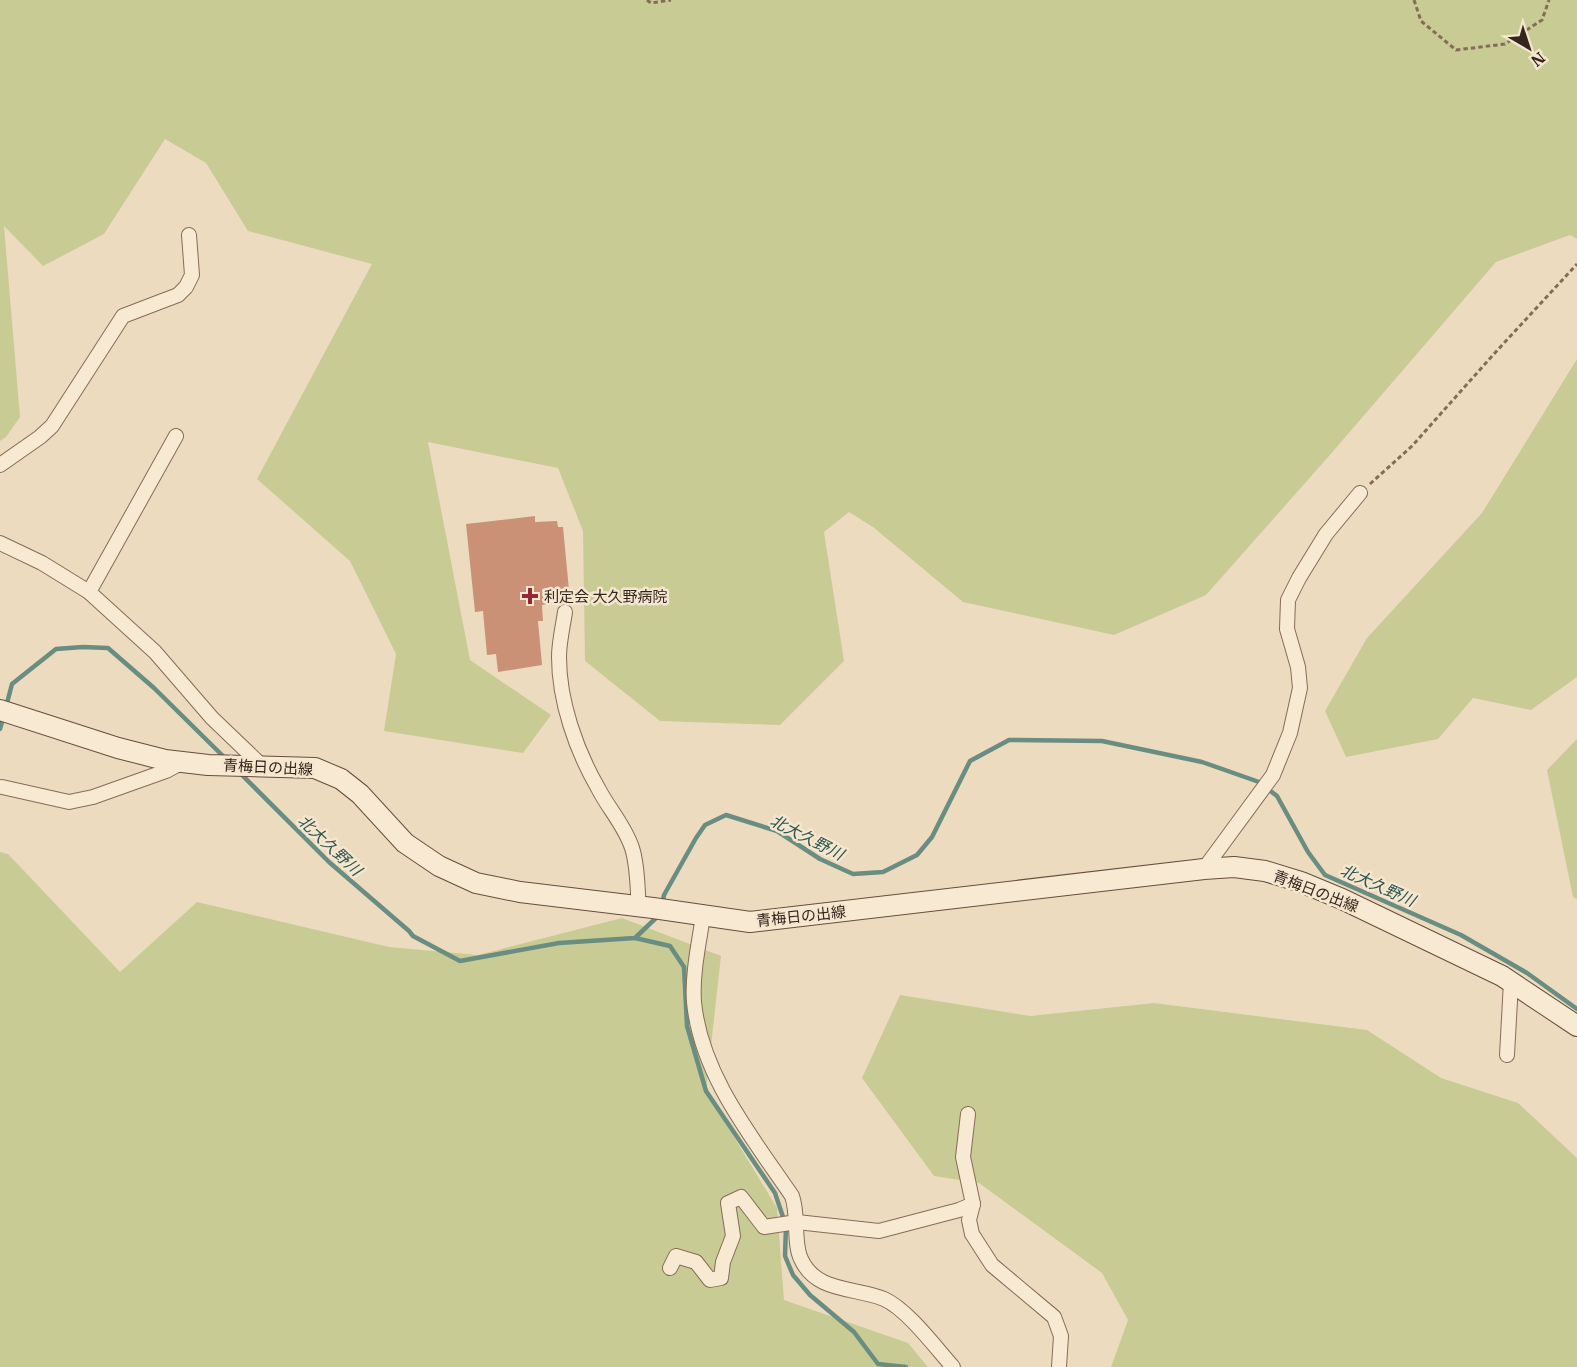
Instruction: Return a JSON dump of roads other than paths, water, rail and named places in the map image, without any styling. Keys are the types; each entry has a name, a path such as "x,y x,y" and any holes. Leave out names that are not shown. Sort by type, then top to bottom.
{"main road":[{"name":"青梅日の出線","path":"7,713 118,748 165,760 218,765 315,768 341,779 360,794 405,843 439,867 476,883 520,892 750,922 1204,868 1234,867 1265,871 1301,882 1342,899 1511,982 1577,1026"}],"street":[{"path":"0,465 52,426 123,316 178,295 186,287 192,275 189,235"},
{"path":"89,592 176,436"},
{"path":"1204,868 1270,778 1290,733 1300,688 1298,667 1287,629 1288,600 1326,534 1360,493"},
{"path":"0,543 42,563 89,592 155,652 253,765"},
{"path":"565,612 559,655 561,688 576,738 591,775 632,847 654,908"},
{"path":"2,787 69,802 93,797 166,771 183,762"},
{"path":"704,916 696,967 694,1000 705,1047 733,1110 792,1196 797,1222 799,1257 809,1274 838,1288 884,1299 897,1307 953,1367"},
{"path":"1507,1055 1511,982"},
{"path":"968,1114 963,1157 972,1204 969,1220 972,1234 992,1265 1054,1317 1061,1336 1059,1367"},
{"path":"670,1268 676,1256 696,1262 710,1280 721,1278 723,1263 733,1236 728,1203 741,1197 764,1227 797,1222 879,1231 960,1210 972,1204"}],"waterway":[{"name":"北大久野川","path":"6,707 12,684 56,649 108,648 154,688 227,760"},
{"name":"北大久野川","path":"0,729 4,715"},
{"name":"北大久野川","path":"662,905 664,895 705,825 726,815 777,831 820,859 853,874 883,872 917,855 932,837 970,761 1009,740 1102,741 1202,762 1259,782 1277,796 1308,852 1325,875 1461,935 1527,973 1577,1009"},
{"name":"北大久野川","path":"239,772 329,862 413,936 460,961 559,943 635,938 658,916"},
{"path":"635,938 670,946 684,967 687,1026 706,1091 775,1193 786,1226 785,1256 793,1275 810,1295 854,1332 878,1364 906,1367"}],"place":[{"name":"利定会 大久野病院","path":"530,596"}]}
